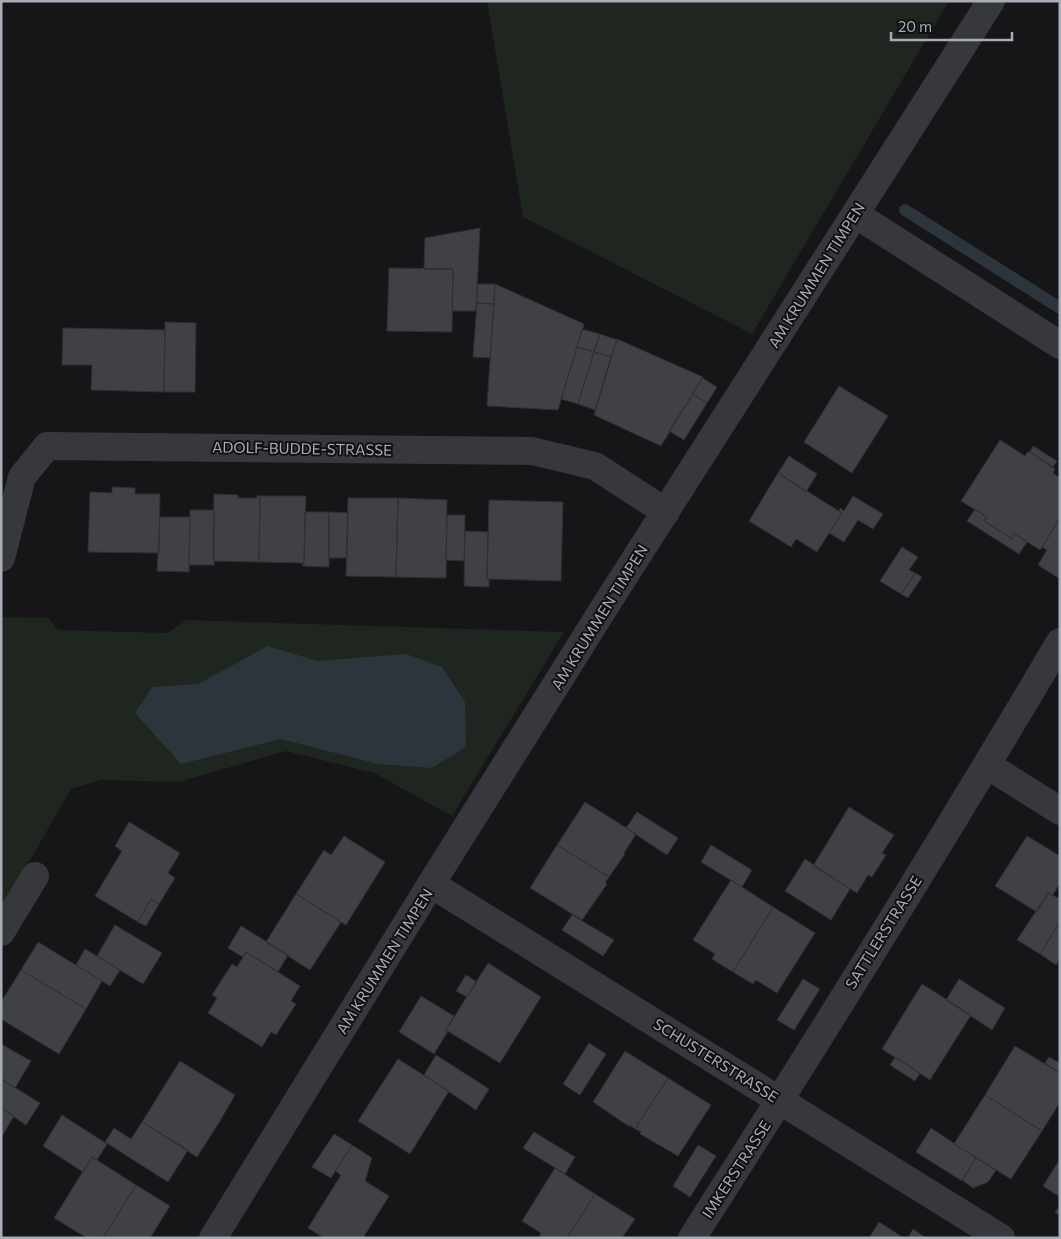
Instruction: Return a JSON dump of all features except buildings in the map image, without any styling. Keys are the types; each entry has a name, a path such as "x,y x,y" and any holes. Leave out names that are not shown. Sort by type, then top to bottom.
{"street":[{"name":"AM KRUMMEN TIMPEN","path":"213,1238 609,600 991,1"},
{"path":"855,214 1060,345"},
{"name":"ADOLF-BUDDE-STRASSE","path":"2,568 22,477 46,446 532,451 595,466 666,512"},
{"name":"SATTLERSTRASSE","path":"780,1100 987,765 1060,642"},
{"path":"987,765 1060,811"},
{"path":"1,932 35,876"},
{"name":"SCHUSTERSTRASSE","path":"431,884 1001,1238"},
{"name":"IMKERSTRASSE","path":"692,1238 780,1100"}],"shaded area":[{"path":"487,1 949,1 752,334 523,217"},
{"path":"1,617 49,618 58,630 167,633 187,620 564,632 452,816 374,773 286,751 179,782 101,780 71,789 33,855 1,905"},
{"path":"268,646 317,661 406,654 442,667 465,702 466,747 432,768 378,764 281,739 181,764 135,713 152,687 198,684"}],"waterway":[{"path":"905,210 1060,308"}]}
